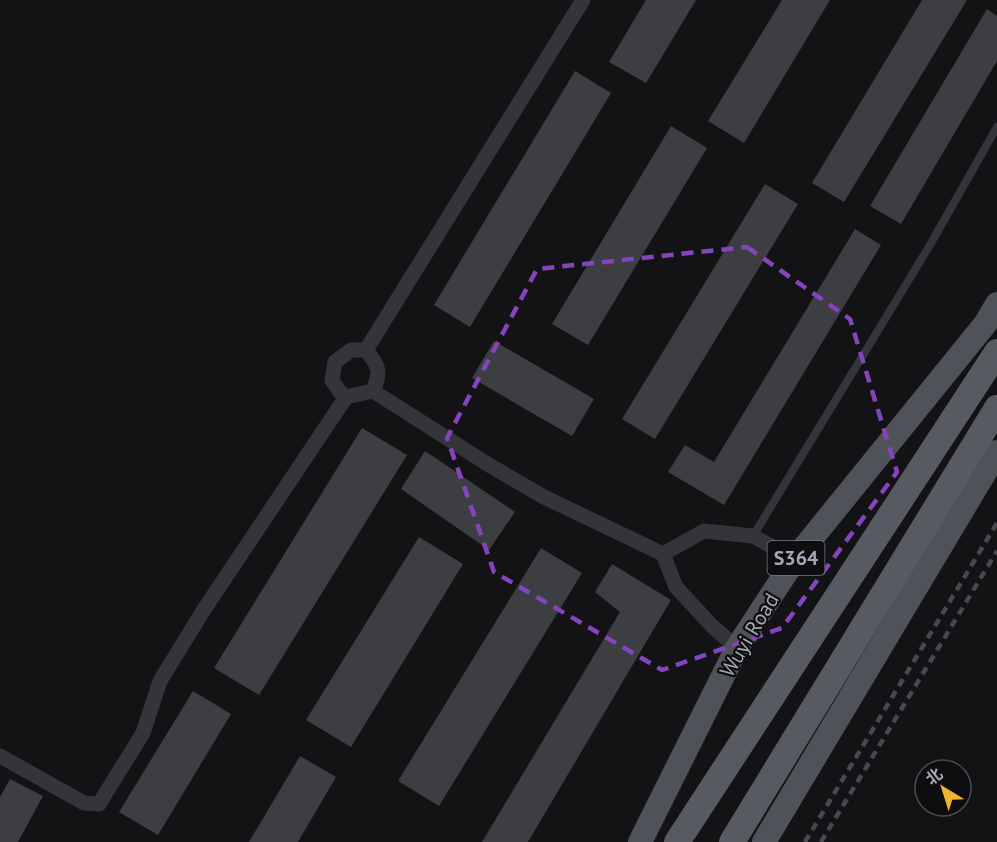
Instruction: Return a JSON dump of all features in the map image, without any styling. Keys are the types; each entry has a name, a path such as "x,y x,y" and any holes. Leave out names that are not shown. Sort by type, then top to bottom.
{"highway":[{"path":"677,842 997,352"},
{"path":"732,842 997,408"}],"main road":[{"name":"Wuyi Road","path":"640,842 737,648 795,559 986,322 997,304"},
{"path":"764,842 997,452"}],"street":[{"path":"366,350 583,0"},
{"path":"346,397 332,380 335,362 351,350 366,350"},
{"path":"366,350 377,364 380,375 373,391"},
{"path":"0,756 84,803 99,804 143,733 160,681 203,611 346,397 373,391 544,497 663,554 676,586 712,626 737,648"},
{"path":"663,554 704,531 753,536 795,559"}],"lane":[{"path":"753,536 930,245 997,127"}],"highlighted area":[{"path":"747,247 850,319 897,472 782,628 662,670 494,572 447,438 537,269"}],"building":[{"path":"646,0 696,0 646,83 609,62"},
{"path":"782,0 830,0 744,143 708,121"},
{"path":"922,0 967,0 844,202 812,183"},
{"path":"987,9 997,16 997,61 901,224 870,206"},
{"path":"575,71 611,93 470,327 434,305"},
{"path":"671,126 707,148 588,345 552,324"},
{"path":"765,184 798,204 655,439 622,419"},
{"path":"855,229 881,245 724,505 668,472 685,445 714,462"},
{"path":"494,341 594,399 572,436 472,378"},
{"path":"362,428 407,455 259,695 214,668"},
{"path":"425,451 515,512 489,550 401,489"},
{"path":"419,537 463,564 351,747 306,720"},
{"path":"541,548 582,573 439,806 398,781"},
{"path":"612,564 671,600 528,842 482,842 620,612 595,592"},
{"path":"193,691 231,714 158,835 119,812"},
{"path":"300,756 336,777 298,842 249,842"},
{"path":"10,779 43,796 18,842 0,842 0,797"}],"railway":[{"path":"805,842 997,523"},
{"path":"821,842 997,551"}]}
